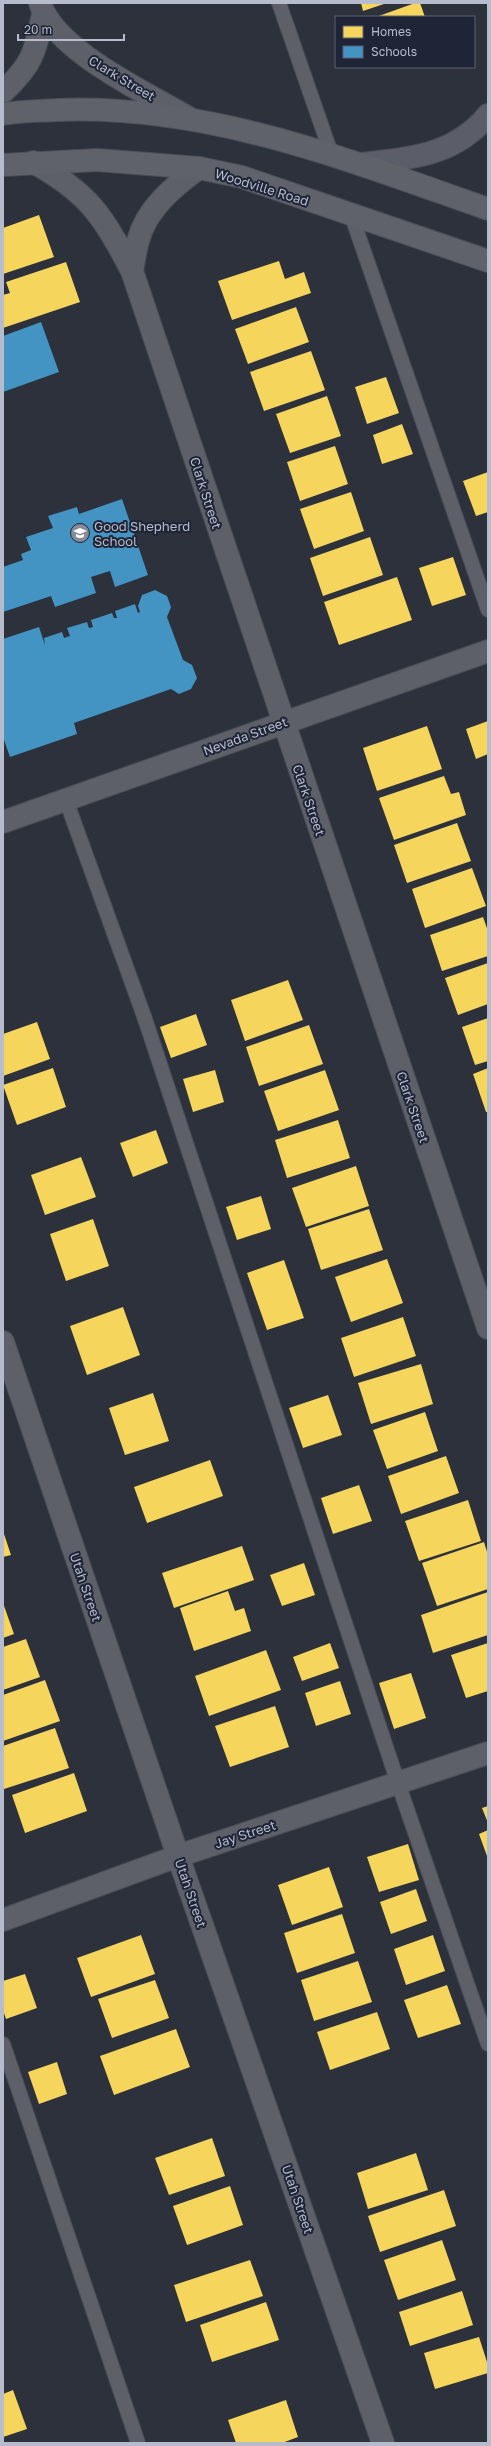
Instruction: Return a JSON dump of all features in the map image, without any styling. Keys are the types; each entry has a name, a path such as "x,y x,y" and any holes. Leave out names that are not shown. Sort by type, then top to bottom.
{"main road":[{"path":"3,114 78,109 142,111 189,118 244,129 330,154 488,209"},
{"path":"361,164 410,158 438,152 466,136 488,115"},
{"name":"Woodville Road","path":"3,165 33,162 97,160 199,168 242,177 352,217 488,261"}],"street":[{"name":"Clark Street","path":"3,92 23,74 37,45 42,9"},
{"name":"Clark Street","path":"42,9 65,38 96,64 189,118"},
{"name":"Clark Street","path":"33,162 77,189 95,208 132,272 488,1328"},
{"name":"Clark Street","path":"132,272 138,240 154,208 174,186 199,168"},
{"name":"Nevada Street","path":"3,822 488,651"},
{"name":"Utah Street","path":"3,1342 178,1856 383,2443"},
{"name":"Jay Street","path":"3,1920 178,1856 488,1753"}],"lane":[{"path":"279,3 330,154"},
{"path":"352,217 488,610"},
{"path":"66,800 145,1019 398,1783 488,2044"},
{"path":"3,2044 138,2443"}],"building: Homes":[{"path":"361,3 387,3 363,11"},
{"path":"415,3 420,3 425,16 379,16"},
{"path":"39,215 54,257 3,274 3,228"},
{"path":"279,261 285,279 304,272 311,293 232,320 218,281"},
{"path":"66,262 80,302 3,328 3,295 10,293 6,282"},
{"path":"296,307 309,342 248,364 235,329"},
{"path":"311,351 325,390 264,411 250,372"},
{"path":"386,377 399,413 367,424 355,387"},
{"path":"327,396 341,436 290,453 276,414"},
{"path":"402,424 413,454 382,464 373,435"},
{"path":"335,446 348,484 300,501 287,462"},
{"path":"488,472 488,512 476,516 463,481"},
{"path":"351,492 364,531 314,549 300,509"},
{"path":"370,537 383,575 323,596 310,558"},
{"path":"453,557 466,595 432,606 419,568"},
{"path":"397,577 412,620 339,645 324,602"},
{"path":"488,721 488,754 476,759 466,729"},
{"path":"427,726 442,769 377,791 363,748"},
{"path":"444,776 451,794 459,792 466,815 394,840 379,798"},
{"path":"457,823 471,861 407,883 394,845"},
{"path":"472,868 486,906 425,928 412,889"},
{"path":"483,917 488,931 488,956 442,971 430,935"},
{"path":"488,963 488,1004 458,1015 445,978"},
{"path":"288,980 303,1020 245,1041 231,1000"},
{"path":"196,1014 207,1045 171,1058 160,1027"},
{"path":"488,1018 488,1061 475,1065 462,1027"},
{"path":"37,1022 50,1059 3,1076 3,1034"},
{"path":"309,1025 323,1064 259,1086 246,1047"},
{"path":"53,1068 66,1107 17,1125 3,1085"},
{"path":"488,1068 488,1112 486,1112 473,1074"},
{"path":"215,1070 224,1102 193,1112 183,1079"},
{"path":"325,1070 339,1110 278,1131 264,1091"},
{"path":"338,1120 350,1158 287,1178 275,1140"},
{"path":"156,1130 168,1163 133,1177 120,1143"},
{"path":"81,1157 96,1197 45,1215 31,1175"},
{"path":"356,1166 369,1206 306,1227 292,1188"},
{"path":"261,1196 271,1229 237,1240 226,1207"},
{"path":"369,1209 383,1250 321,1270 308,1229"},
{"path":"93,1219 109,1266 66,1281 50,1234"},
{"path":"387,1259 403,1303 351,1322 335,1277"},
{"path":"284,1260 304,1318 267,1330 247,1273"},
{"path":"123,1307 140,1355 87,1375 70,1326"},
{"path":"403,1317 416,1356 354,1377 341,1338"},
{"path":"421,1364 433,1404 371,1424 358,1383"},
{"path":"153,1393 169,1441 125,1455 109,1408"},
{"path":"328,1395 342,1435 303,1448 289,1408"},
{"path":"425,1412 438,1451 387,1469 373,1430"},
{"path":"446,1456 459,1493 401,1514 388,1476"},
{"path":"210,1460 223,1496 147,1523 134,1487"},
{"path":"359,1485 372,1521 333,1534 321,1498"},
{"path":"468,1500 481,1541 419,1561 405,1521"},
{"path":"3,1531 11,1555 3,1557"},
{"path":"484,1542 488,1555 488,1589 437,1606 422,1563"},
{"path":"242,1546 254,1580 174,1608 162,1573"},
{"path":"304,1563 315,1595 282,1606 270,1575"},
{"path":"228,1591 235,1611 244,1608 251,1631 194,1651 180,1608"},
{"path":"488,1592 488,1635 433,1653 421,1615"},
{"path":"3,1603 14,1634 3,1638"},
{"path":"26,1639 40,1677 3,1690 3,1647"},
{"path":"330,1643 339,1668 302,1681 293,1657"},
{"path":"488,1643 488,1691 466,1698 451,1655"},
{"path":"266,1650 281,1690 209,1716 195,1676"},
{"path":"411,1673 426,1718 394,1729 379,1683"},
{"path":"45,1680 60,1721 3,1741 3,1695"},
{"path":"340,1681 351,1714 316,1726 305,1693"},
{"path":"275,1706 289,1747 230,1767 215,1726"},
{"path":"55,1728 69,1768 4,1789 3,1746"},
{"path":"74,1773 87,1811 25,1833 12,1795"},
{"path":"488,1806 488,1823 482,1808"},
{"path":"488,1830 488,1855 487,1856 479,1834"},
{"path":"408,1844 419,1880 379,1892 367,1857"},
{"path":"329,1867 343,1907 292,1925 278,1885"},
{"path":"416,1889 427,1921 391,1934 380,1902"},
{"path":"342,1914 355,1953 297,1973 284,1933"},
{"path":"141,1935 155,1974 91,1997 77,1958"},
{"path":"433,1935 445,1971 406,1985 394,1949"},
{"path":"358,1961 372,2002 314,2021 301,1980"},
{"path":"25,1974 37,2008 6,2019 3,2010 3,1981"},
{"path":"155,1980 169,2018 112,2038 98,1999"},
{"path":"447,1985 461,2024 418,2038 404,2000"},
{"path":"377,2012 390,2049 330,2070 317,2032"},
{"path":"176,2029 190,2067 114,2095 100,2056"},
{"path":"57,2062 67,2094 39,2104 28,2072"},
{"path":"212,2138 225,2176 169,2195 155,2158"},
{"path":"416,2153 428,2190 368,2209 357,2173"},
{"path":"230,2186 243,2225 187,2245 173,2206"},
{"path":"444,2190 456,2226 380,2252 368,2216"},
{"path":"442,2240 456,2280 398,2300 384,2260"},
{"path":"250,2260 263,2296 186,2322 174,2285"},
{"path":"462,2291 473,2325 410,2346 399,2312"},
{"path":"266,2302 279,2340 212,2362 200,2325"},
{"path":"479,2337 488,2365 488,2373 435,2389 424,2353"},
{"path":"13,2390 27,2429 3,2437 3,2394"},
{"path":"286,2400 298,2437 282,2443 236,2443 228,2420"}],"building: Schools":[{"path":"41,322 59,372 3,392 3,336"},
{"path":"122,499 148,575 115,587 110,571 91,577 96,593 55,607 51,596 3,612 3,567 23,560 21,554 31,550 26,537 53,528 48,516 77,507 79,514"},
{"path":"155,590 167,596 171,607 167,617 183,660 192,665 197,678 191,689 179,694 171,689 74,723 77,734 10,757 3,737 3,639 39,627 45,645 44,638 62,632 64,638 70,636 67,628 87,622 89,628 93,627 91,620 112,613 114,618 117,618 115,611 135,604 138,613 140,612 138,606 142,595"}],"place":[{"name":"Good Shepherd School","path":"80,533"}]}
